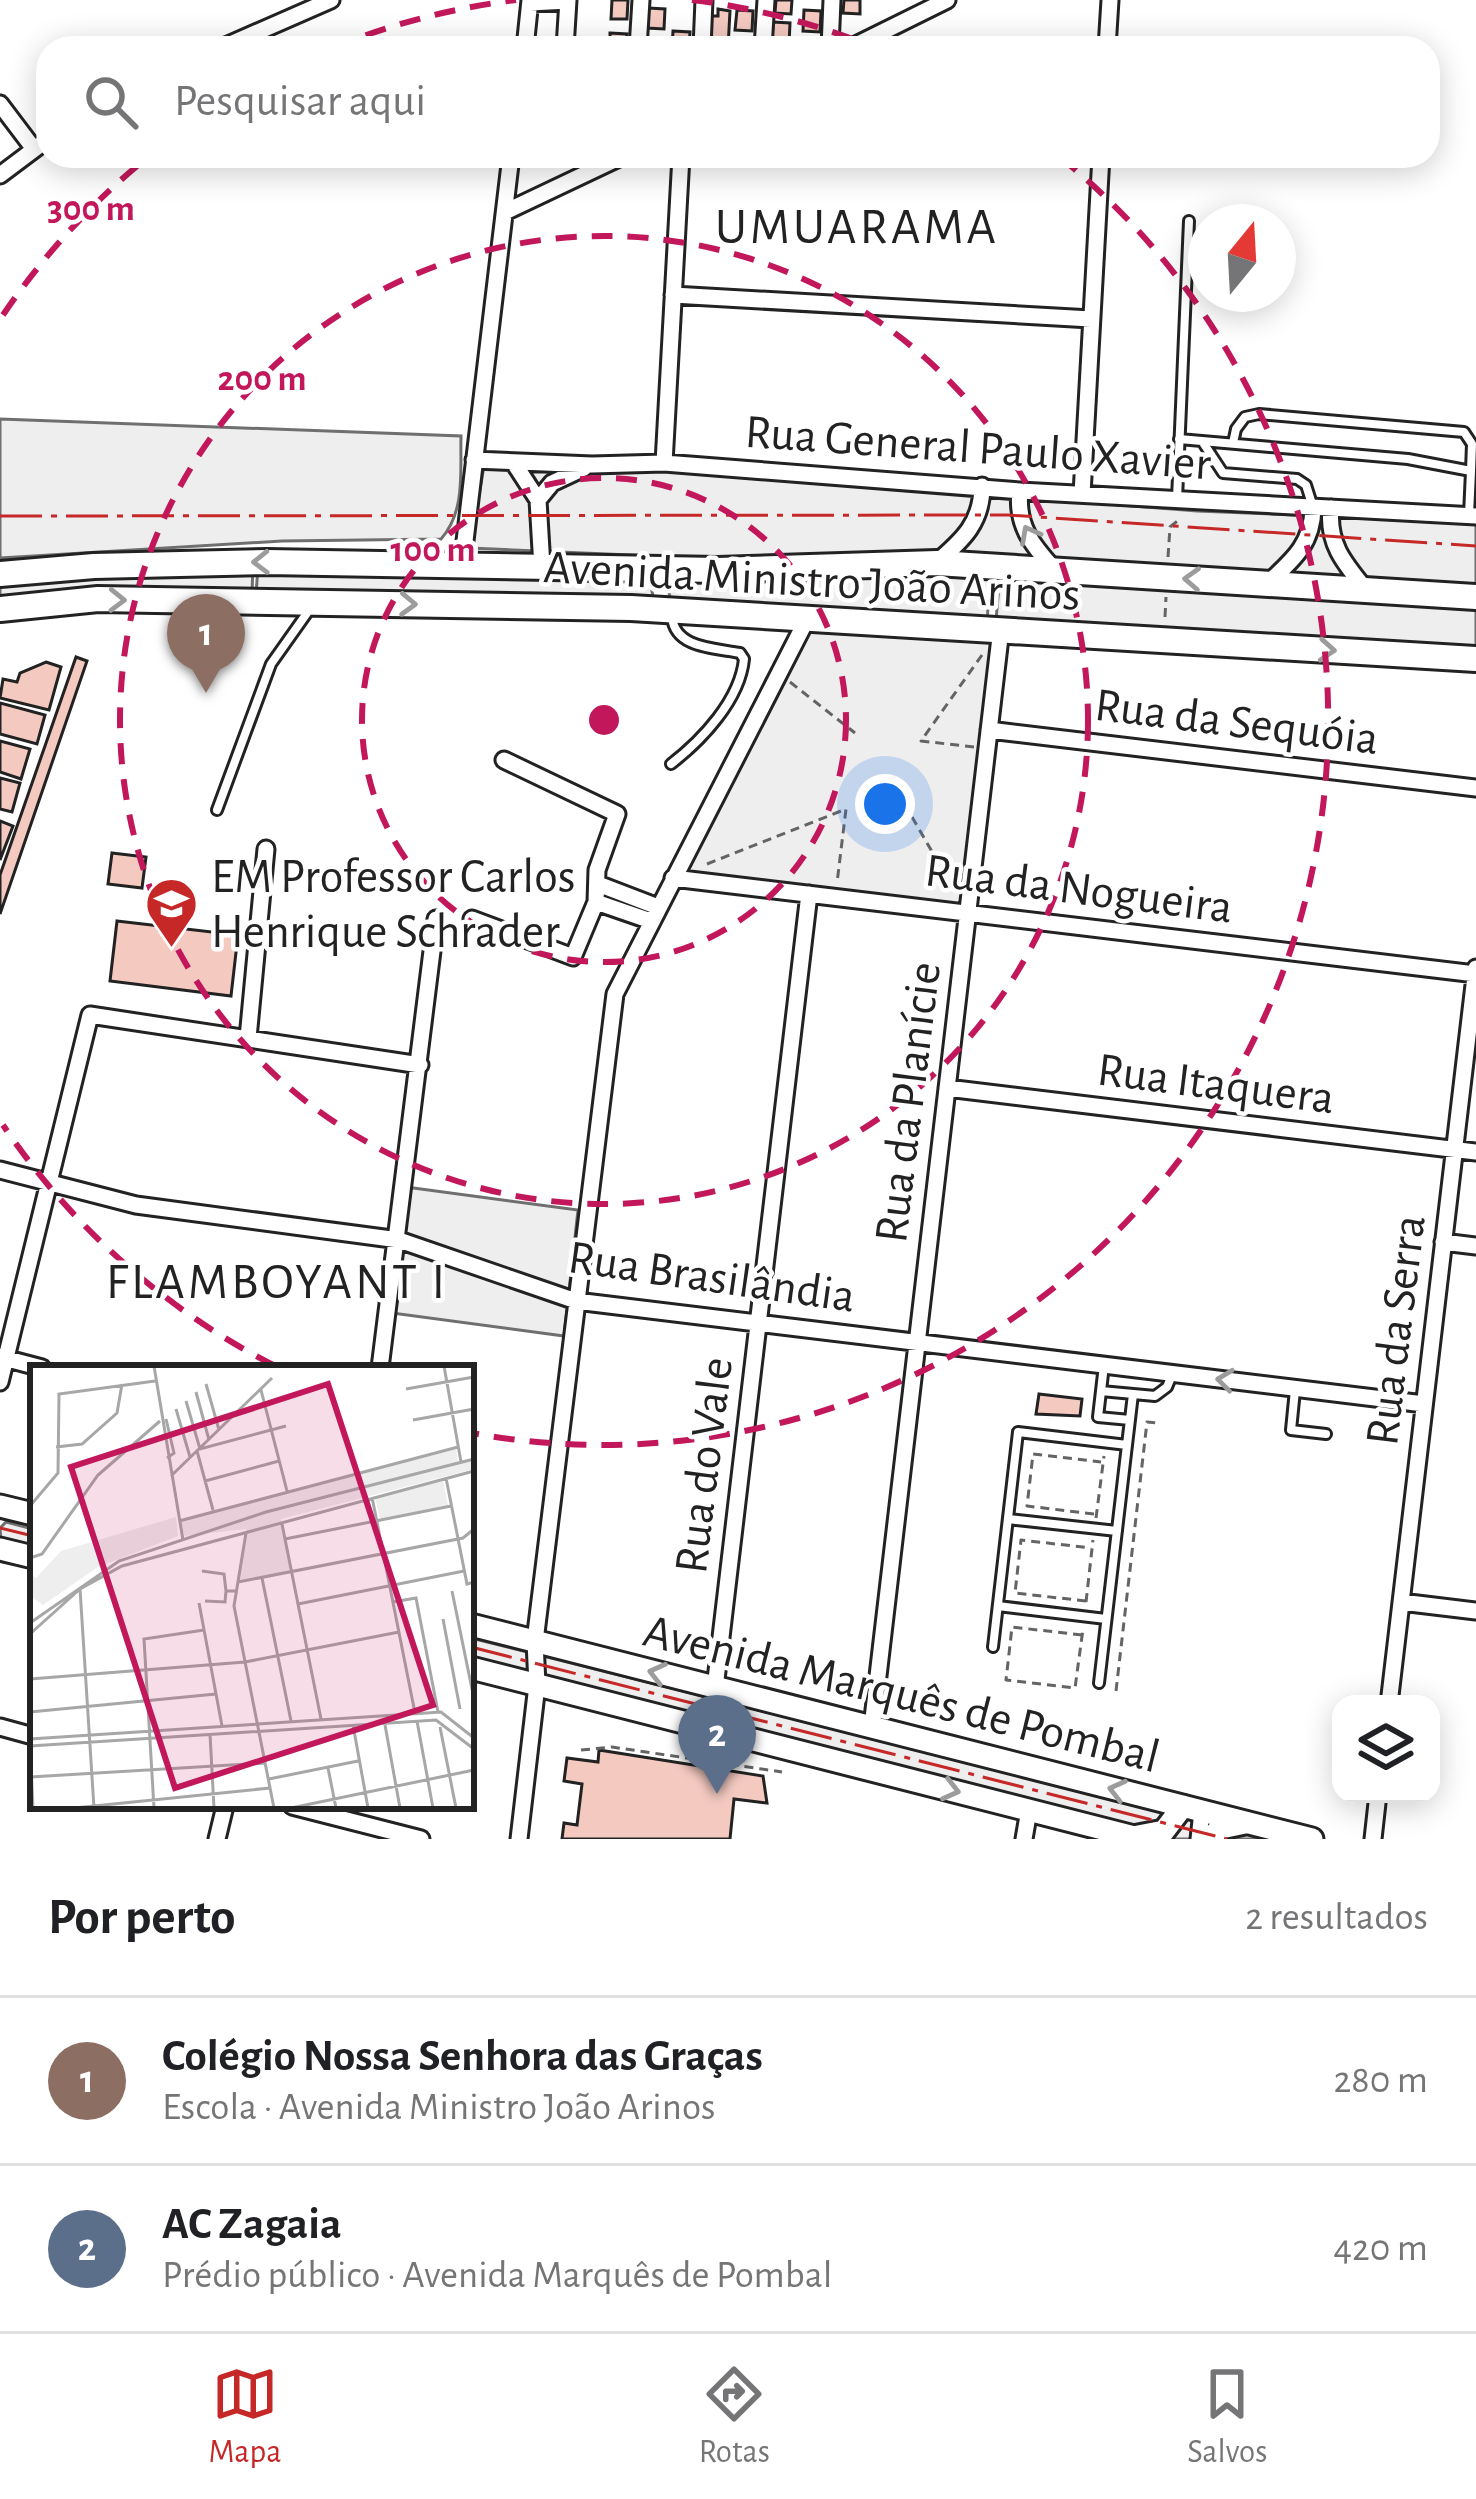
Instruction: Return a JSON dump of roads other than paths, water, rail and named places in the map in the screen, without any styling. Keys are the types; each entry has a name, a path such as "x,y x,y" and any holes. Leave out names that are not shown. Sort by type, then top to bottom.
{"main road":[{"name":"Avenida Ministro João Arinos","path":"0,574 94,566 356,562 738,570 937,562 1476,597"},
{"path":"316,601 328,573 356,562"},
{"path":"501,606 517,604 530,595 542,567"},
{"name":"Avenida Ministro João Arinos","path":"0,609 98,599 671,610 1476,659"},
{"path":"0,1506 30,1513"},
{"path":"0,1549 30,1556"},
{"name":"Avenida Marquês de Pombal","path":"474,1626 1312,1839"},
{"path":"482,1671 502,1649 500,1633"},
{"path":"545,1687 562,1648"},
{"name":"Avenida Marquês de Pombal","path":"482,1671 1137,1838"},
{"path":"830,1760 817,1750 815,1734 824,1722 840,1719"},
{"path":"879,1772 894,1769 904,1757 901,1742 880,1730"},
{"path":"1137,1838 1164,1831 1192,1809"},
{"path":"1209,1839 1221,1828 1252,1824"}],"street":[{"path":"248,36 331,0"},
{"path":"526,36 530,2 568,0 566,36"},
{"path":"638,36 640,0"},
{"path":"702,36 704,0"},
{"path":"764,36 766,0"},
{"path":"830,36 832,0"},
{"path":"874,36 947,0"},
{"path":"1108,36 1110,0"},
{"path":"0,104 36,139"},
{"path":"0,175 36,148"},
{"path":"462,566 510,168"},
{"path":"505,212 598,168"},
{"path":"664,463 680,168"},
{"path":"1082,494 1100,168"},
{"path":"673,295 1091,320"},
{"name":"Rua General Paulo Xavier","path":"474,460 664,463 1020,490 1473,516"},
{"path":"514,463 538,500 542,567"},
{"path":"538,500 553,483 592,465"},
{"path":"937,562 968,535 982,506 982,486"},
{"path":"1020,490 1018,510 1028,540 1056,572"},
{"path":"1268,583 1299,555 1322,507"},
{"path":"1322,507 1339,558 1367,590"},
{"path":"519,1839 545,1687 536,1641 615,994 808,616"},
{"name":"Rua da Planície","path":"880,1730 917,1342 1000,629"},
{"name":"Rua da Sequóia","path":"989,730 1476,788"},
{"path":"472,920 573,957 597,893 597,870 617,814 504,760"},
{"path":"248,1038 266,849"},
{"name":"Rua da Nogueira","path":"673,878 1476,971"},
{"path":"597,893 655,914"},
{"name":"Rua do Vale","path":"715,1688 809,894"},
{"path":"380,1365 436,919"},
{"name":"Rua da Serra","path":"1390,1695 1476,971"},
{"path":"0,1382 91,1015 419,1066"},
{"name":"Rua Itaquera","path":"946,1088 1476,1152"},
{"name":"Rua Brasilândia","path":"0,1170 136,1205 399,1240 576,1301 1424,1403"},
{"path":"1443,1242 1476,1246"},
{"path":"1401,1602 1476,1611"},
{"path":"0,1727 30,1735"},
{"path":"1373,1839 1377,1803"},
{"path":"217,1839 224,1809"},
{"path":"304,1809 421,1839"},
{"path":"1192,1809 1199,1839"},
{"path":"1024,1839 1029,1810"}],"lane":[{"path":"1177,499 1188,261"},
{"path":"1233,443 1245,417 1259,414 1464,432 1472,444 1473,516"},
{"path":"1179,439 1408,459 1471,471"},
{"path":"1202,441 1223,473 1297,479 1322,507"},
{"path":"217,810 271,664 316,601"},
{"path":"671,610 673,630 681,640 740,653 744,658 726,706 693,747 671,764"},
{"path":"1104,1365 1098,1417 1130,1420"},
{"path":"1101,1390 1155,1396 1167,1387 1172,1373"},
{"path":"1295,1388 1291,1430 1327,1434"},
{"path":"1099,1683 1133,1394"},
{"path":"993,1647 1018,1432 1127,1444"},
{"path":"1008,1519 1117,1531"},
{"path":"998,1606 1106,1619"}],"place":[{"name":"Colégio Nossa Senhora das Graças","path":"206,693"},
{"name":"EM Professor Carlos Henrique Schrader","path":"172,949"},
{"name":"AC Zagaia","path":"717,1794"}],"district":[{"name":"UMUARAMA","path":"857,225"},
{"name":"FLAMBOYANT I","path":"277,1280"}]}
